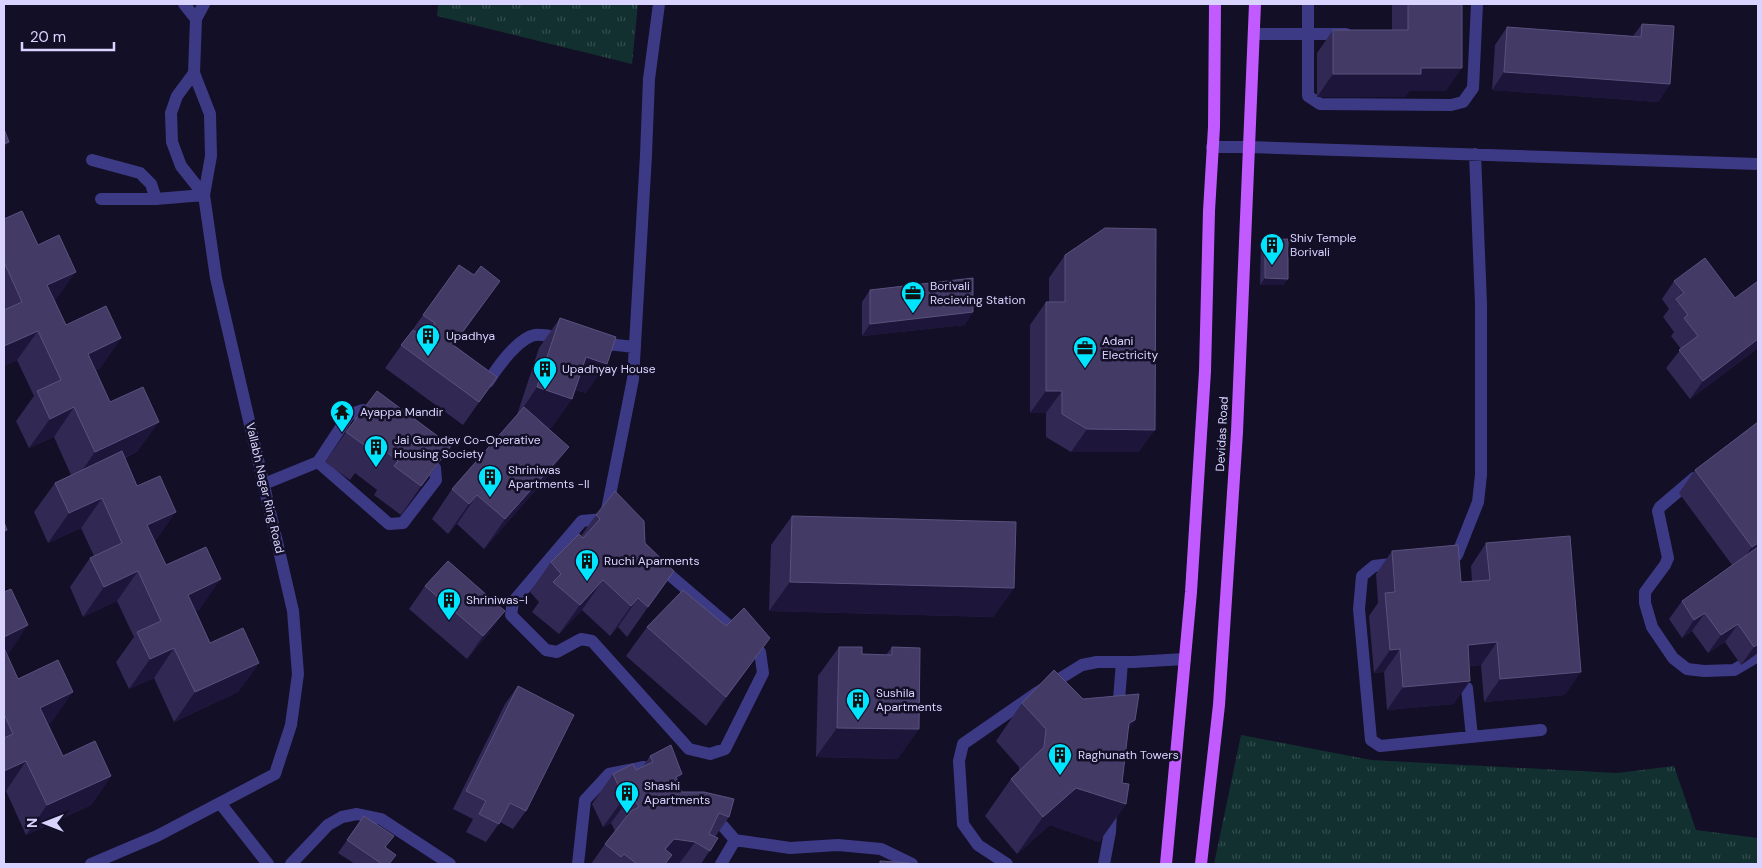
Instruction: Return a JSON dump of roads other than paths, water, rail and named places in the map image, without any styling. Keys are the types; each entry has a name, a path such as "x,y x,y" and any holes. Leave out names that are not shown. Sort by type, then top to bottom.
{"main road":[{"name":"Devidas Road","path":"1166,864 1185,659 1204,381 1215,4"},
{"name":"Devidas Road","path":"1201,864 1219,706 1237,432 1255,4"}],"street":[{"path":"184,4 196,19 204,4"},
{"path":"649,558 760,652 763,673 725,749 710,754 689,749 592,641 581,639 557,652 546,650 511,615 513,602 582,521 608,523 633,379 649,79 659,4"},
{"path":"1308,4 1308,96 1320,104 1451,105 1463,102 1473,88 1477,4"},
{"name":"Vallabh Nagar Ring Road","path":"91,864 157,836 275,774 290,725 298,674 293,612 216,278 204,195 211,156 210,114 194,74 196,19"},
{"path":"1254,34 1356,34"},
{"path":"194,74 177,96 171,113 172,142 181,166 204,195"},
{"path":"1212,148 1249,146 1758,164"},
{"path":"1459,572 1457,556 1478,502 1481,475 1481,304 1475,154"},
{"path":"92,160 140,173 151,184 156,199"},
{"path":"101,199 156,199 204,195"},
{"path":"488,382 506,356 527,339 536,335 571,339"},
{"path":"588,342 635,347"},
{"path":"264,484 318,462 350,415 363,410 384,428"},
{"path":"318,462 390,524 403,523 436,480 435,468 413,451"},
{"path":"1707,467 1660,507 1658,511 1668,558 1645,592 1645,603 1652,627 1672,658 1687,669 1704,671 1734,670 1758,656"},
{"path":"1438,559 1457,556"},
{"path":"1411,562 1374,566 1362,576 1359,609 1371,740 1380,746 1541,730"},
{"path":"1007,864 978,845 963,824 959,761 963,744 1038,692 1082,665 1097,662 1185,659"},
{"path":"1118,722 1122,662"},
{"path":"1467,688 1472,737"},
{"path":"578,864 585,800 609,774 644,767 661,776 667,784"},
{"path":"1104,864 1110,832 1113,792"},
{"path":"220,803 268,864"},
{"path":"696,809 723,826 735,840 790,848 838,845 880,849 912,864"},
{"path":"291,864 328,825 342,818 357,814 381,819 450,864"},
{"path":"721,864 735,840"}],"place":[{"name":"Shiv Temple Borivali","path":"1272,266"},
{"name":"Borivali Recieving Station","path":"913,314"},
{"name":"Upadhya","path":"428,357"},
{"name":"Adani Electricity","path":"1085,369"},
{"name":"Upadhyay House","path":"545,390"},
{"name":"Ayappa Mandir","path":"342,433"},
{"name":"Jai Gurudev Co-Operative Housing Society","path":"376,468"},
{"name":"Shriniwas Apartments -II","path":"490,498"},
{"name":"Ruchi Aparments","path":"587,582"},
{"name":"Shriniwas-I","path":"449,621"},
{"name":"Sushila Apartments","path":"858,721"},
{"name":"Raghunath Towers","path":"1060,776"},
{"name":"Shashi Apartments","path":"627,814"}]}
